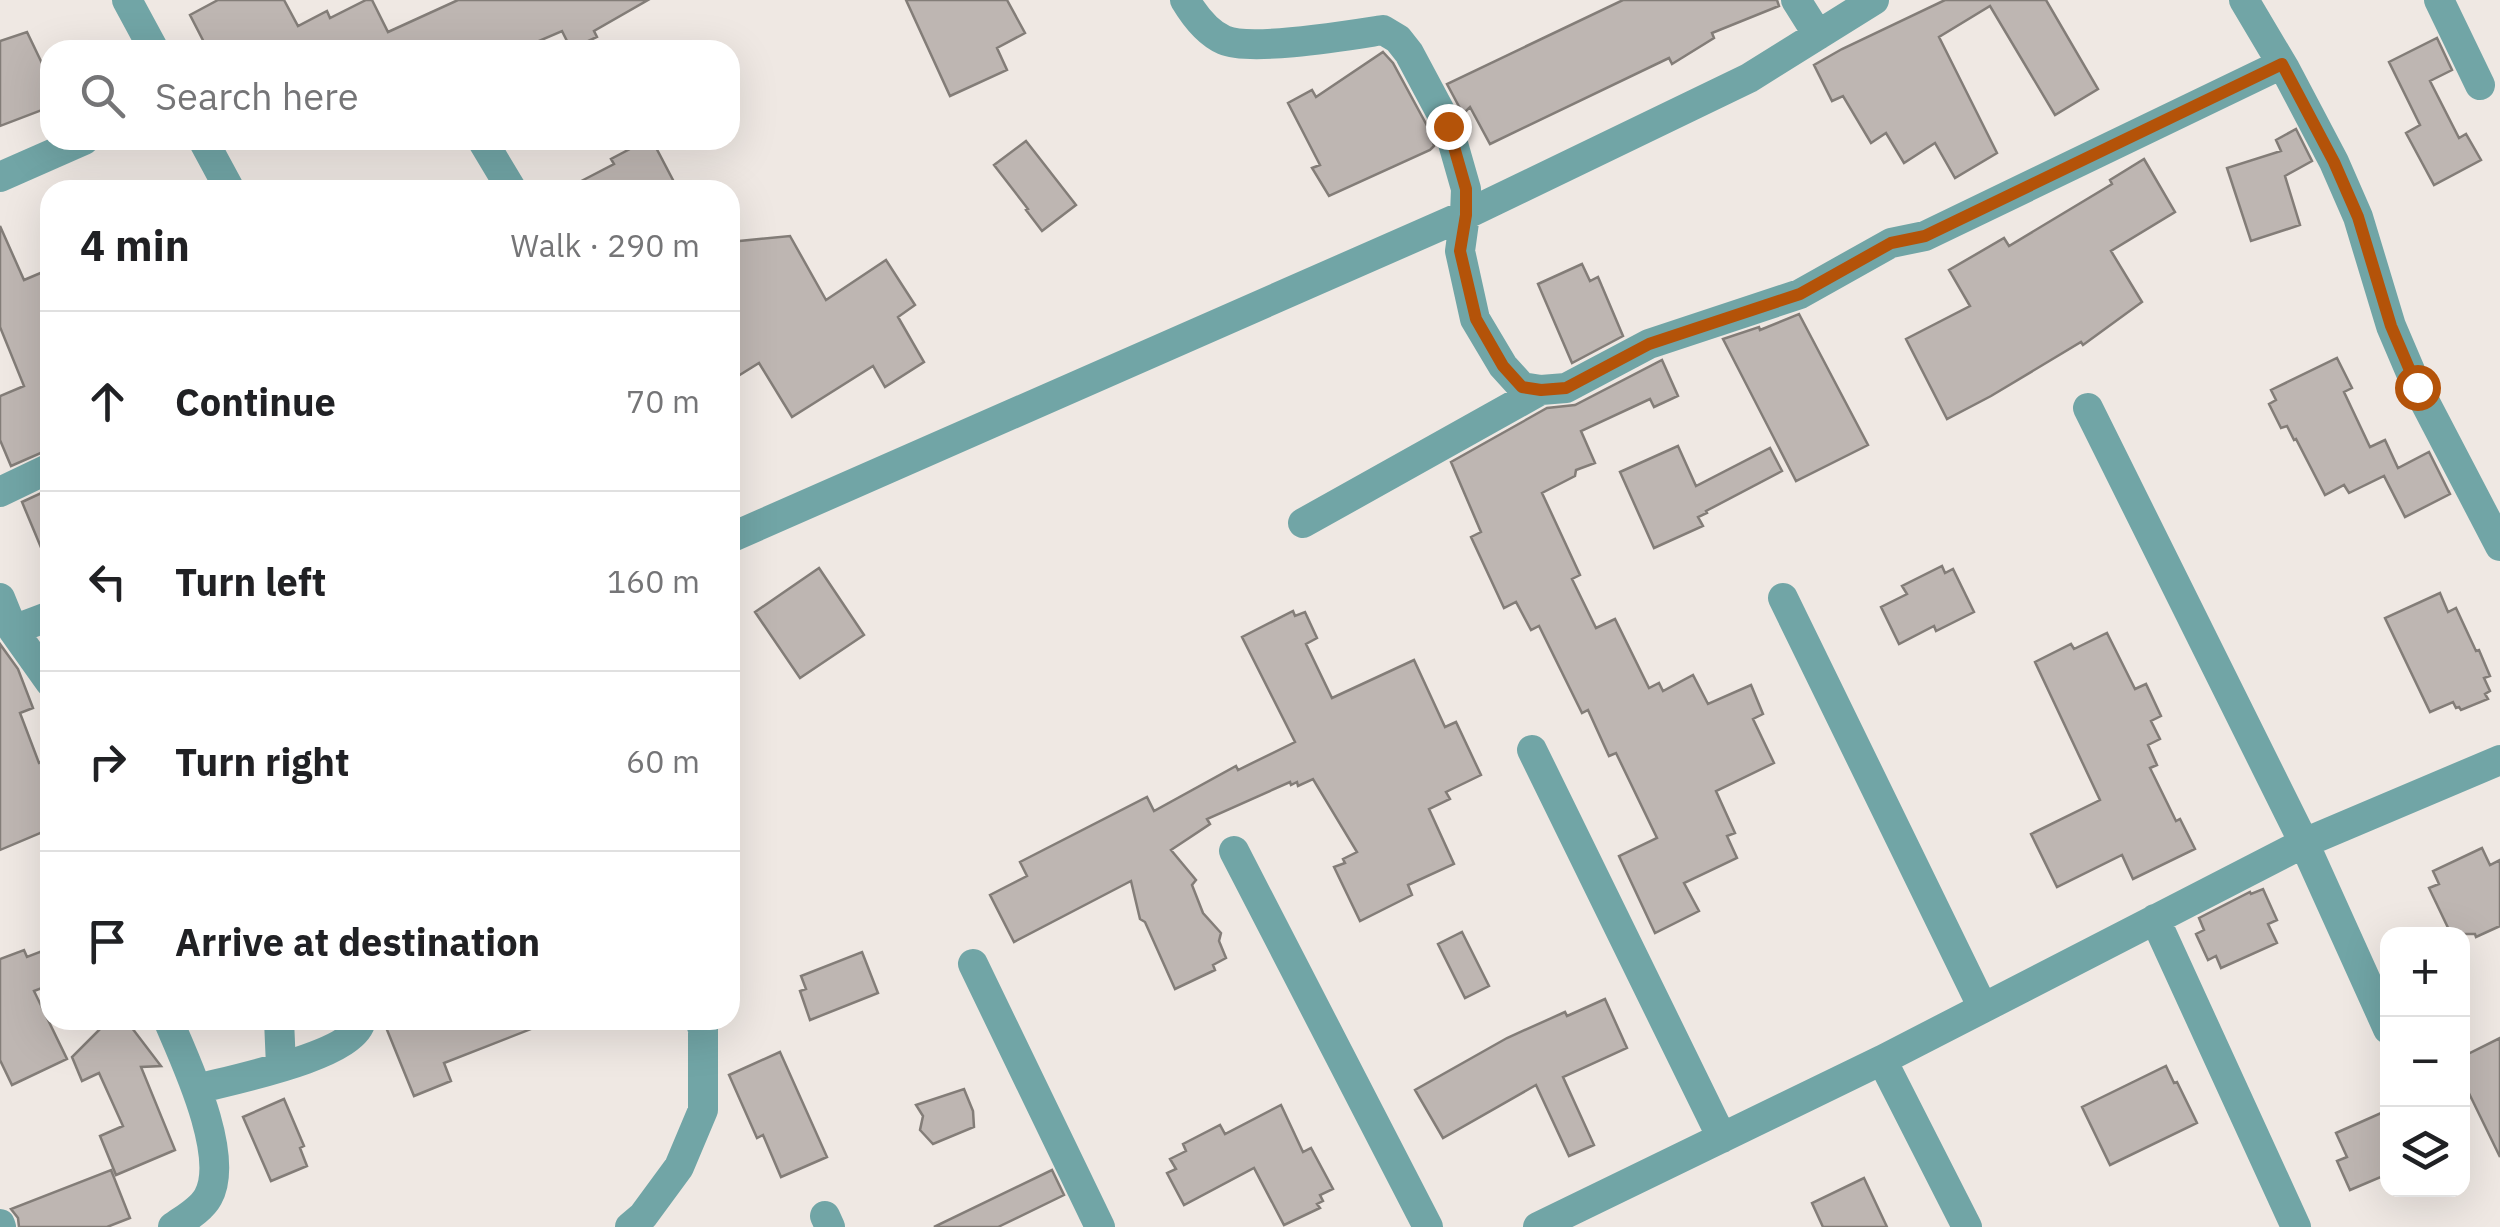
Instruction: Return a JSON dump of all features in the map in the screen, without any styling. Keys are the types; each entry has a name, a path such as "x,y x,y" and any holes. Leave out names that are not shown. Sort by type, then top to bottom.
{"street":[{"path":"127,0 149,40"},
{"path":"1186,0 1206,27 1224,40 1250,45 1383,30 1398,39 1410,53 1448,126 1466,189 1460,251 1476,319 1503,366 1522,387 1541,390 1566,388 1649,344 1800,294 1891,243 1925,236 2282,64"},
{"path":"1796,0 1818,35"},
{"path":"740,534 1466,215 1749,78 1874,0"},
{"path":"2244,0 2334,162 2358,217 2391,326 2417,387 2500,546"},
{"path":"2439,0 2480,84"},
{"path":"0,178 62,150"},
{"path":"208,150 225,180"},
{"path":"488,150 506,180"},
{"path":"1303,524 1541,390"},
{"path":"2088,408 2304,842 2382,1017"},
{"path":"0,492 40,473"},
{"path":"0,598 13,630 40,668"},
{"path":"1783,598 1982,1008"},
{"path":"13,630 40,620"},
{"path":"1532,750 1722,1138"},
{"path":"1538,1227 1882,1060 2304,842 2500,760"},
{"path":"1234,852 1428,1227"},
{"path":"2155,920 2296,1227"},
{"path":"972,964 1100,1227"},
{"path":"172,1030 197,1088 210,1137 214,1178 207,1200 172,1227"},
{"path":"279,1030 281,1066"},
{"path":"197,1088 336,1047 358,1030"},
{"path":"630,1227 644,1216 679,1166 704,1110 703,1030"},
{"path":"1882,1060 1967,1227"}],"building":[{"path":"218,0 284,0 298,26 327,11 330,18 372,0 388,32 458,0 648,0 594,31 597,37 590,40 566,40 562,31 541,40 203,40 190,15"},
{"path":"906,0 1007,0 1025,33 997,48 1007,70 950,96"},
{"path":"1623,0 1777,0 1779,6 1712,33 1714,38 1672,64 1669,58 1490,144 1470,107 1463,114 1447,84"},
{"path":"1945,0 2046,0 2098,89 2055,115 1990,6 1939,37 1997,153 1955,178 1935,143 1904,163 1886,133 1871,143 1843,96 1832,101 1814,65"},
{"path":"27,32 40,59 40,111 0,126 0,41"},
{"path":"2437,38 2452,70 2430,81 2459,138 2466,134 2481,160 2434,185 2406,133 2420,125 2389,62"},
{"path":"1383,52 1431,133 1434,146 1329,196 1312,168 1320,165 1288,103 1312,90 1316,97"},
{"path":"2296,129 2312,161 2285,176 2300,225 2251,241 2227,168 2281,151 2276,140"},
{"path":"1026,141 1076,205 1042,231 994,165"},
{"path":"628,150 657,150 673,180 583,180 614,164 611,159"},
{"path":"2144,159 2175,212 2111,251 2142,302 2083,345 2081,342 1947,419 1906,339 1970,306 1949,270 2004,238 2009,246 2112,184 2110,180"},
{"path":"0,226 24,280 40,273 40,453 11,466 0,440 0,396 24,386 0,327"},
{"path":"790,236 826,300 886,260 915,305 898,317 924,362 885,387 873,366 792,417 759,363 740,375 740,241"},
{"path":"1582,264 1590,281 1598,277 1623,336 1572,363 1538,284"},
{"path":"1799,314 1868,445 1796,481 1723,339 1759,327 1760,330"},
{"path":"2337,358 2352,388 2344,392 2370,447 2385,440 2398,468 2429,452 2450,494 2405,517 2384,476 2349,493 2344,485 2325,495 2296,439 2287,426 2281,428 2269,404 2276,400 2271,390"},
{"path":"1662,360 1678,396 1654,407 1650,399 1581,431 1595,463 1576,470 1575,476 1542,493 1580,575 1572,579 1596,628 1615,619 1649,688 1659,683 1663,691 1693,675 1708,704 1751,685 1763,714 1753,719 1774,763 1716,791 1735,833 1727,836 1737,858 1684,883 1699,911 1655,933 1619,856 1657,838 1616,753 1609,756 1588,710 1582,713 1539,626 1531,630 1516,602 1504,608 1471,537 1481,532 1451,462 1547,408 1575,405"},
{"path":"1678,446 1696,486 1770,448 1782,471 1706,511 1698,517 1703,526 1654,548 1620,472"},
{"path":"40,494 40,545 22,502"},
{"path":"1942,566 1945,573 1953,569 1974,612 1899,644 1881,607 1907,594 1902,586"},
{"path":"819,568 864,635 800,678 755,612"},
{"path":"2440,593 2448,612 2456,608 2476,651 2479,650 2490,676 2484,678 2490,691 2485,694 2488,699 2461,710 2453,702 2430,712 2385,618"},
{"path":"1293,611 1295,616 1305,612 1317,638 1306,644 1332,698 1414,660 1445,727 1456,722 1481,775 1446,792 1450,799 1429,809 1454,864 1408,885 1412,895 1360,921 1334,867 1357,852 1313,779 1298,786 1297,782 1290,782 1207,819 1210,824 1171,850 1196,880 1192,885 1203,913 1221,933 1219,941 1226,958 1213,965 1215,970 1175,989 1145,922 1140,919 1131,881 1014,942 990,895 1027,876 1020,862 1147,797 1154,811 1236,766 1238,770 1295,742 1242,637"},
{"path":"2107,633 2135,689 2146,684 2161,716 2151,721 2160,739 2148,745 2157,765 2150,768 2176,821 2180,819 2195,849 2133,879 2122,855 2057,887 2031,834 2100,800 2035,662 2071,644 2074,649"},
{"path":"0,644 18,669 33,708 20,713 40,763 40,833 0,850"},
{"path":"2482,848 2490,865 2500,860 2500,926 2476,937 2470,934 2470,927 2448,927 2429,888 2439,884 2433,871"},
{"path":"2263,889 2277,920 2268,924 2277,943 2221,968 2216,956 2208,960 2196,934 2204,930 2199,918"},
{"path":"1462,932 1489,986 1465,998 1438,944"},
{"path":"24,950 27,957 40,952 40,989 34,991 40,1003 40,1030 53,1030 67,1059 12,1085 0,1060 0,959"},
{"path":"862,952 878,993 810,1020 800,991 806,989 801,976"},
{"path":"1605,999 1627,1048 1563,1077 1594,1145 1569,1156 1536,1085 1443,1138 1415,1090 1507,1038"},
{"path":"99,1030 134,1030 161,1066 141,1067 175,1150 116,1175 100,1136 123,1126 99,1073 82,1081 72,1057"},
{"path":"387,1030 529,1030 444,1063 451,1081 414,1096"},
{"path":"2500,1038 2500,1157 2470,1095 2470,1053"},
{"path":"780,1052 827,1157 781,1177 763,1135 757,1138 729,1075"},
{"path":"2166,1066 2197,1123 2110,1165 2082,1107"},
{"path":"964,1089 973,1111 974,1127 933,1144 920,1130 923,1116 916,1105"},
{"path":"284,1099 304,1146 300,1148 307,1166 271,1181 243,1117"},
{"path":"1281,1105 1303,1152 1311,1148 1333,1189 1320,1195 1320,1208 1284,1225 1254,1168 1184,1205 1167,1173 1176,1169 1170,1159 1186,1151 1183,1144 1220,1125 1225,1134"},
{"path":"2380,1114 2380,1177 2350,1190 2337,1161 2347,1157 2336,1133"},
{"path":"111,1170 130,1218 107,1227 19,1227 11,1209"},
{"path":"1052,1170 1064,1195 998,1227 934,1227"},
{"path":"1864,1178 1887,1227 1823,1227 1812,1203"}],"route":[{"path":"1448,126 1466,189 1460,251 1476,319 1503,366 1522,387 1541,390 1566,388 1649,344 1800,294 1891,243 1925,236 2282,64 2358,217 2391,326 2417,387"}]}
